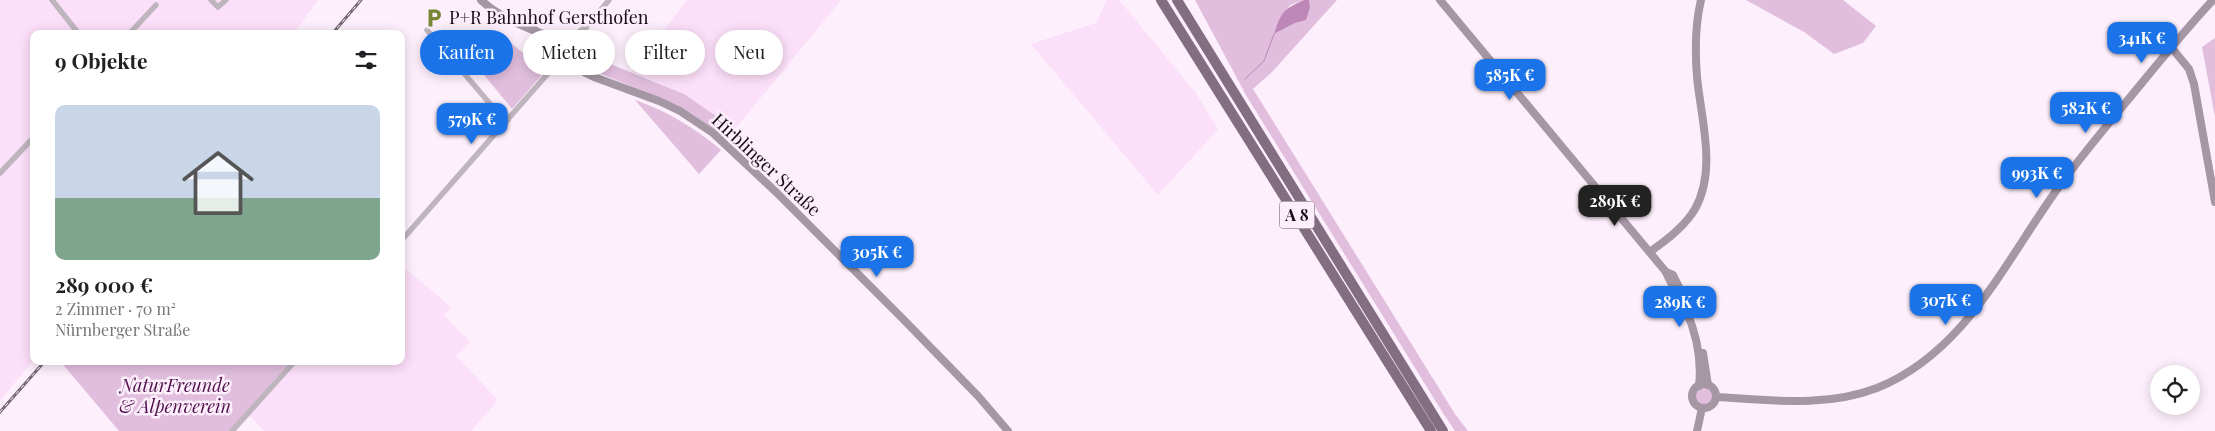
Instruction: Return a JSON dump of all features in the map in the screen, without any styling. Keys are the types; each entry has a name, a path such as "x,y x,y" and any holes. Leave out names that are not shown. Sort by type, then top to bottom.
{"highway":[{"name":"A 8","path":"1162,0 1430,431"},
{"name":"A 8","path":"1178,0 1443,431"}],"main road":[{"name":"Hirblinger Straße","path":"481,0 495,11 534,30"},
{"path":"1440,0 1666,272 1696,330 1708,385 1714,390 1716,397 1711,406 1702,408 1695,404 1692,397 1694,390 1699,386 1708,385"},
{"path":"1651,252 1686,222 1701,194 1706,175 1696,55 1701,0"},
{"path":"1716,397 1787,402 1826,400 1871,390 1915,368 1943,346 1971,314 2060,186 2131,96 2210,1"},
{"path":"2171,47 2189,69 2194,84 2215,202"},
{"name":"Hirblinger Straße","path":"591,75 643,94 680,111 726,144 930,346 978,396 1008,431"},
{"name":"Hirblinger Straße","path":"596,75 607,82"},
{"path":"1696,330 1700,363 1699,386"},
{"path":"1698,431 1702,408"}],"street":[{"path":"52,0 76,30"},
{"path":"211,0 218,7 226,0"},
{"path":"581,30 588,25 609,0"},
{"path":"133,30 156,5"},
{"path":"586,30 588,25"},
{"path":"465,75 497,112 508,120"},
{"path":"405,236 547,75"},
{"path":"0,173 30,140"},
{"path":"232,431 291,365"}],"shaded area":[{"path":"0,0 318,0 296,30 30,30 30,365 0,400"},
{"path":"687,0 841,0 783,71 783,30 715,30 715,75 779,75 735,129 684,94 639,75 705,75 705,30 664,30"},
{"path":"1107,0 1119,0 1195,92 1218,129 1158,195 1031,44 1096,23"},
{"path":"1304,0 1309,0 1310,8 1306,20 1295,23 1274,34 1284,12 1291,6"},
{"path":"405,268 451,307 444,315 470,342 456,356 498,400 471,431 264,431 249,415 293,365 405,365"}],"green space":[{"path":"1195,0 1304,0 1290,5 1274,34 1295,23 1306,20 1310,8 1309,0 1337,0 1272,72 1253,89 1455,414 1468,431 1455,431 1443,413 1247,97"},
{"path":"1746,0 1843,0 1876,26 1863,43 1834,54 1804,32"},
{"path":"2215,38 2215,117 2202,47"},
{"path":"513,45 523,52 523,75 542,75 512,109 484,75 513,75"},
{"path":"615,66 625,70 625,75 637,75 684,94 729,125 731,132 728,137 724,137 693,115 667,101 604,75 615,75"},
{"path":"635,100 658,109 680,121 701,134 721,150 699,174"},
{"name":"NaturFreunde & Alpenverein","path":"63,365 288,365 230,431 119,431"},
{"path":"1700,387 1708,387 1713,392 1711,403 1700,405 1695,400 1695,392"}],"waterway":[{"path":"1245,79 1264,61 1274,34"}],"railway":[{"path":"335,30 361,0"},
{"path":"0,412 41,365"}],"place":[{"name":"P+R Bahnhof Gersthofen","path":"434,18"}]}
